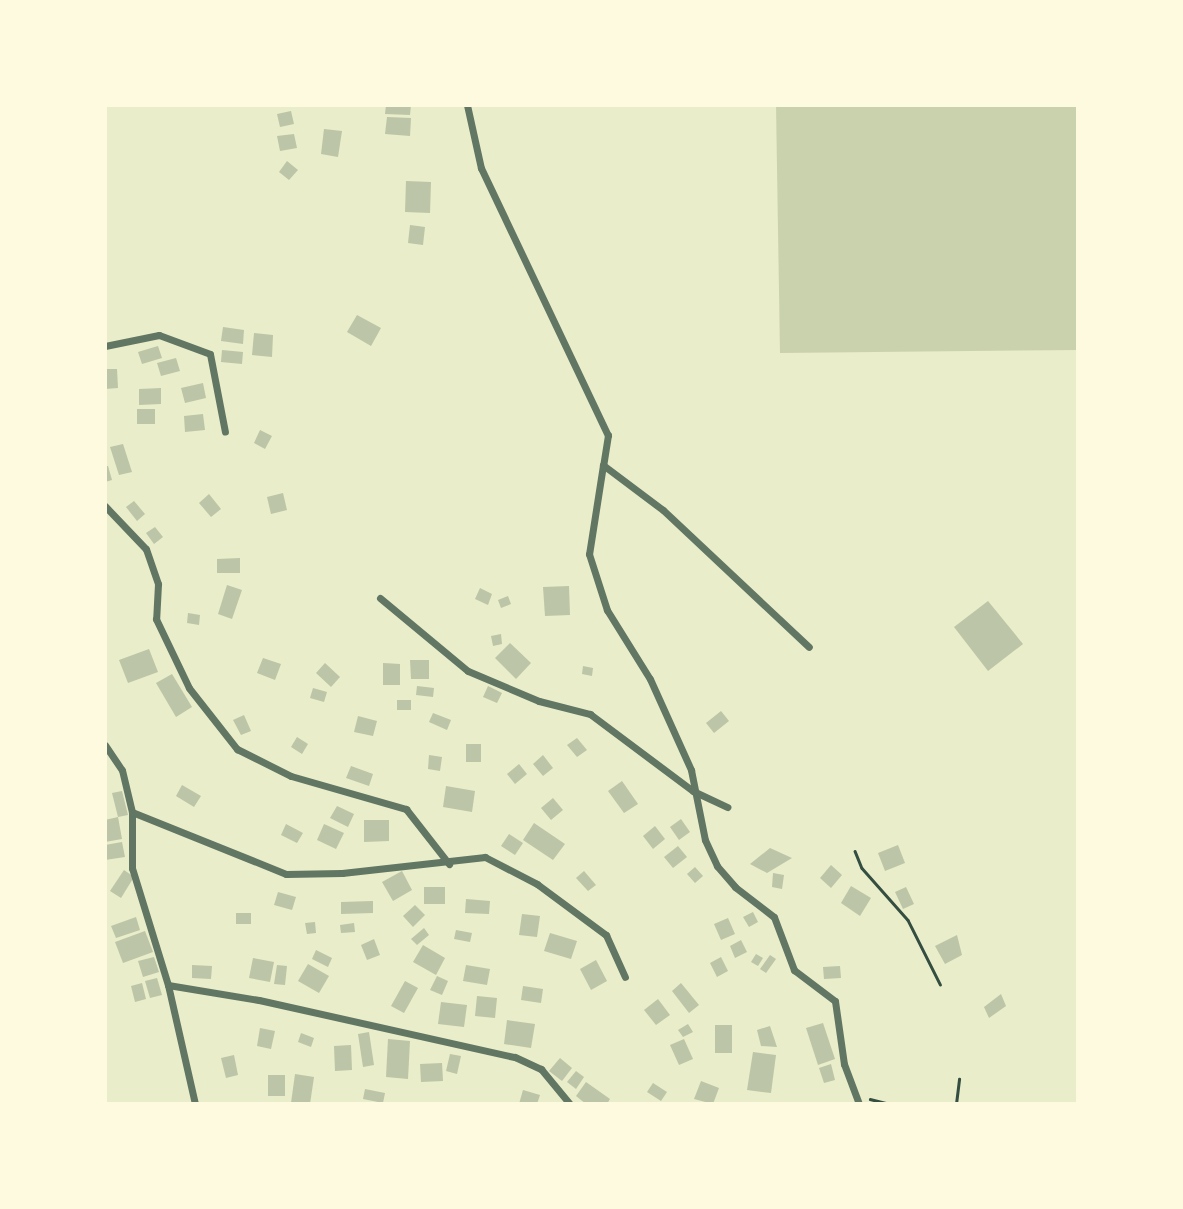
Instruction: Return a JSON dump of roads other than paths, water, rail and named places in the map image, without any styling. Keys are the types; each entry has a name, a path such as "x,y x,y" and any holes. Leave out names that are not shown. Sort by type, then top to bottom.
{"street":[{"path":"467,105 481,168 608,435 589,554 607,610 650,678 691,770 693,791 717,866 735,887 775,917 794,970 835,1002 844,1064 859,1103"},
{"path":"105,346 159,335 210,354 225,432"},
{"path":"603,465 663,510 809,647"},
{"path":"105,506 146,549 158,584 156,619 189,688 237,749 291,776 406,809 449,864"},
{"path":"380,598 468,671 539,701 590,714 693,791 727,807"},
{"path":"105,745 122,769 132,812 132,868 168,985 195,1104"},
{"path":"132,812 286,874 449,864 485,857 537,884 606,935 625,977"},
{"path":"168,985 259,1000 515,1057 541,1069 570,1104"}]}
